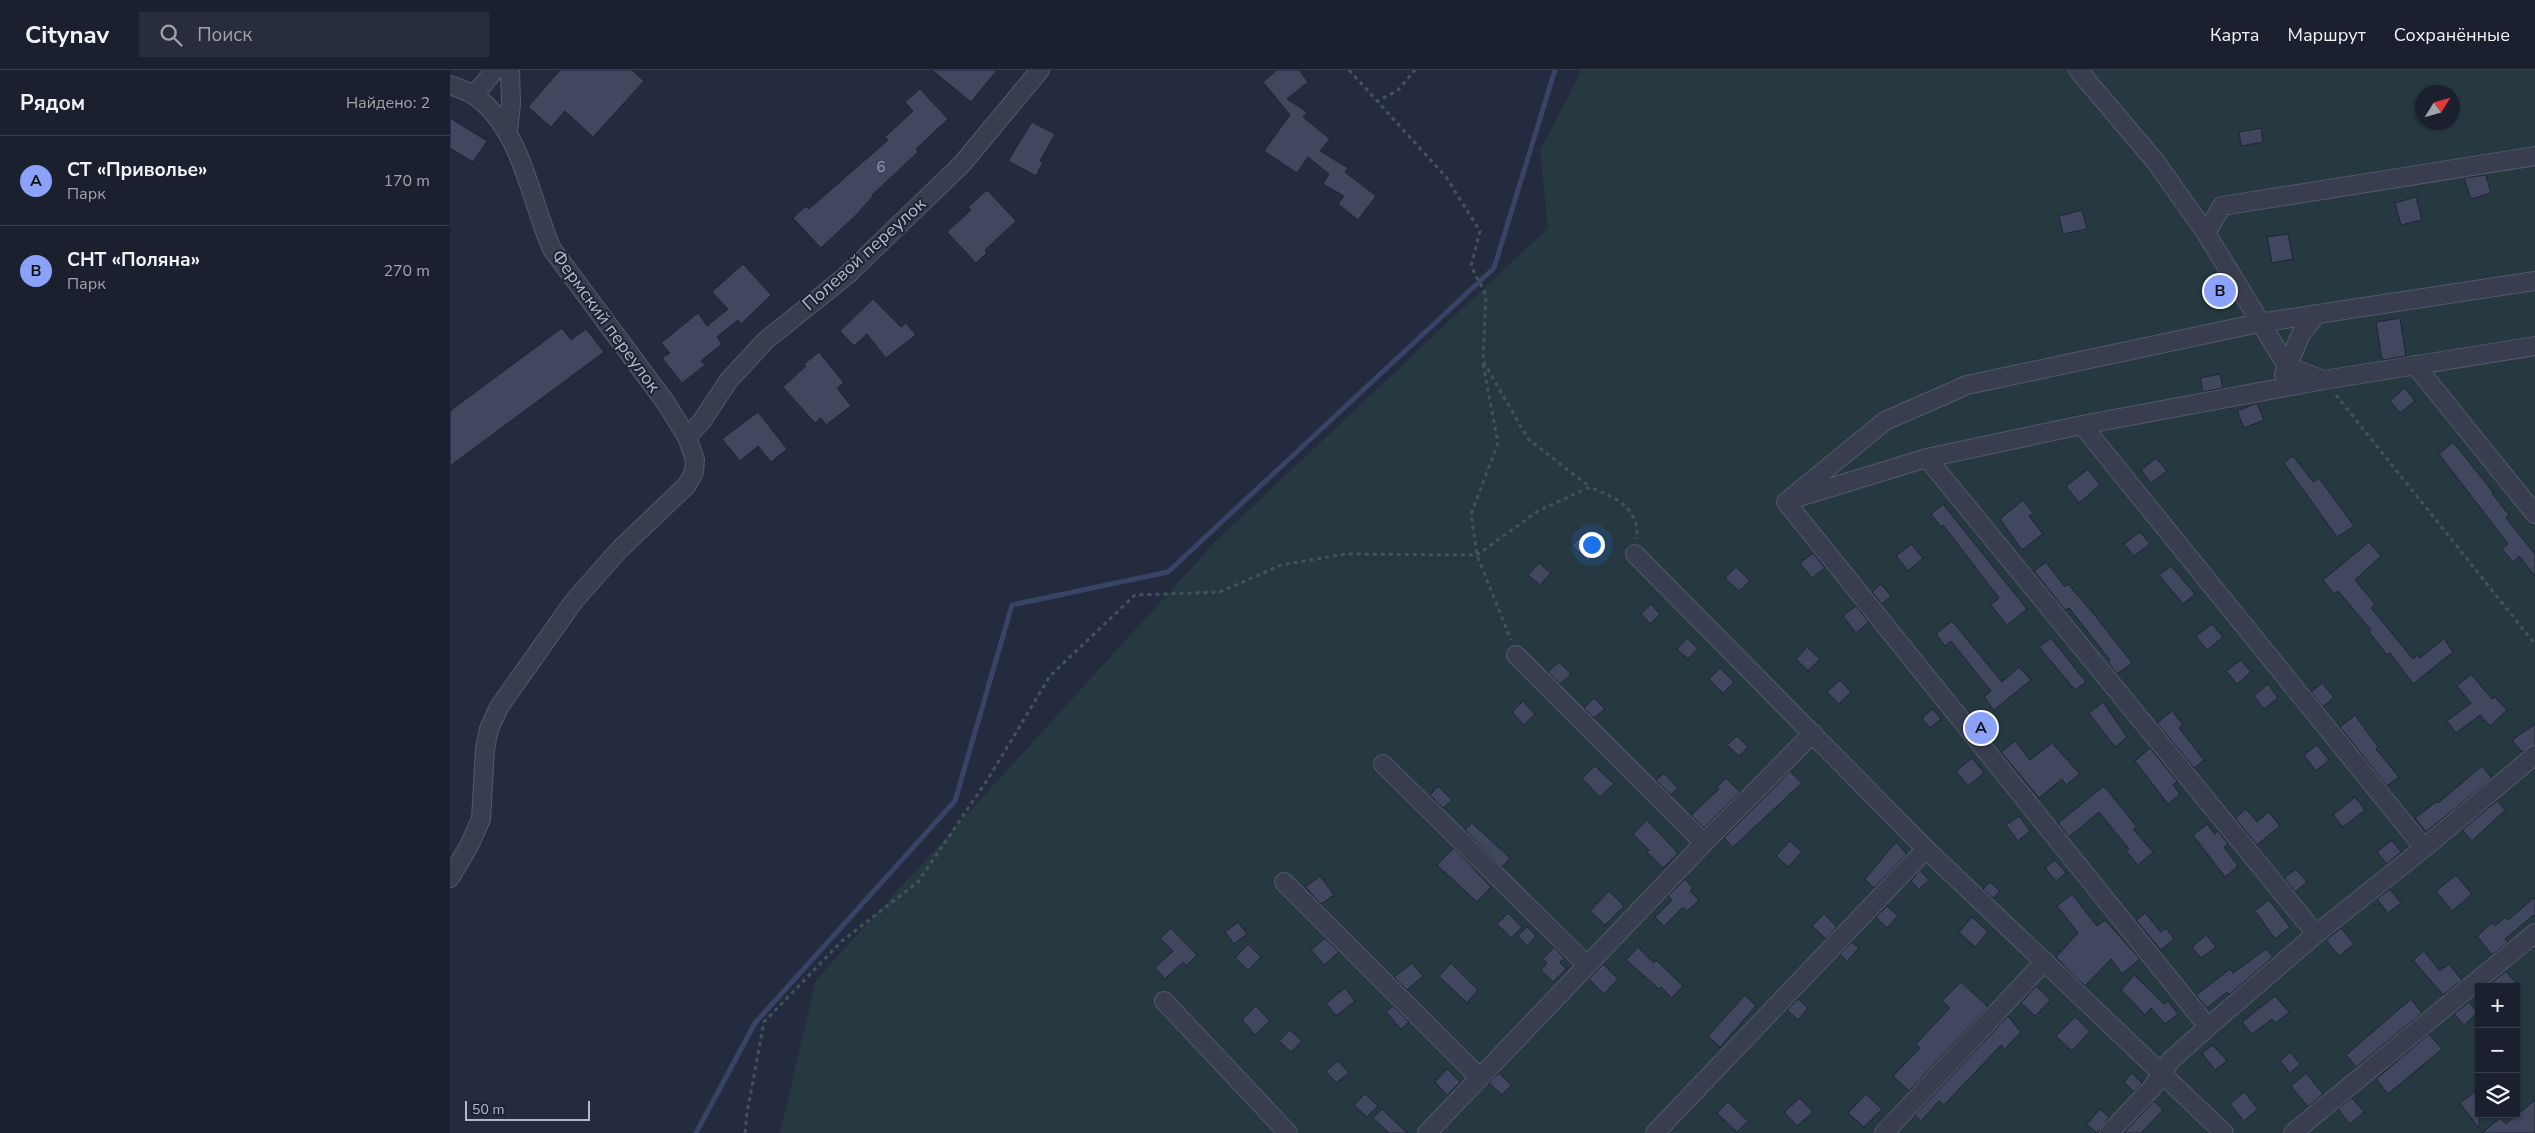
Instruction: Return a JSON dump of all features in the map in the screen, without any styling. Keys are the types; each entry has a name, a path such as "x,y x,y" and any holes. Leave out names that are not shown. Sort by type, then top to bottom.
{"street":[{"path":"474,95 495,70"},
{"path":"508,132 511,102 510,70"},
{"name":"Полевой переулок","path":"687,437 702,421 729,380 766,340 846,276 962,164 1040,70"},
{"path":"2078,70 2155,161 2206,233 2259,324 2287,366 2324,380"},
{"name":"Фермский переулок","path":"450,85 474,95 493,113 508,132 523,167 540,222 552,249 666,403 687,437 695,460 694,472 687,484 619,550 574,601 499,706 489,729 485,749 481,819 469,846 450,878"},
{"path":"2206,233 2222,206 2535,156"},
{"path":"1786,502 1885,421 1967,385 2259,324 2535,281"},
{"path":"2279,388 2301,334 2316,315"},
{"path":"1786,502 1927,458 2082,425 2324,380 2535,346"},
{"path":"2415,365 2535,514"},
{"path":"2082,425 2424,848"},
{"path":"1927,458 2316,934"},
{"path":"1786,502 2208,1027"},
{"path":"1635,554 1926,849 2224,1133"},
{"path":"1516,654 1704,843"},
{"path":"1427,1133 1704,843 1813,733"},
{"path":"2108,1133 2151,1089 2171,1060 2208,1027 2316,934 2424,848 2535,754"},
{"path":"1383,764 1587,965"},
{"path":"1655,1133 1926,849"},
{"path":"1284,882 1480,1078"},
{"path":"2293,1133 2535,933"},
{"path":"1884,1133 2045,961"},
{"path":"1164,1001 1288,1133"}],"path":[{"path":"1349,70 1446,177 1480,232 1470,266 1486,295 1483,361 1498,443 1471,514 1477,555 1516,654"},
{"path":"1376,102 1398,90 1415,70"},
{"path":"1483,361 1528,439 1590,488 1622,500 1638,524 1635,554"},
{"path":"2324,380 2535,644"},
{"path":"745,1133 764,1022 842,941 918,882 988,779 1050,676 1135,595 1220,592 1281,566 1346,554 1477,555 1538,511 1590,488"}],"shaded area":[{"path":"1582,70 2535,70 2535,1133 780,1133 816,980 1217,540 1548,228 1540,150"}],"building":[{"path":"560,70 632,70 644,81 593,137 565,111 551,127 528,107"},
{"path":"932,70 997,70 971,102"},
{"path":"1277,70 1299,70 1308,82 1287,99 1307,112 1303,117 1330,139 1320,151 1348,168 1345,172 1376,196 1358,220 1338,204 1344,196 1323,184 1329,174 1308,157 1297,173 1264,151 1290,115 1263,82"},
{"path":"920,89 948,119 916,149 918,152 872,195 857,214 821,248 793,218 806,206 809,209 888,140 885,137 913,111 905,102"},
{"path":"450,118 487,141 473,162 450,148"},
{"path":"1032,122 1055,134 1040,161 1043,162 1036,176 1008,161"},
{"path":"2261,128 2263,142 2241,146 2239,132"},
{"path":"2486,175 2491,193 2471,199 2464,178"},
{"path":"987,190 1016,221 985,250 987,253 976,263 947,232 971,210 968,207"},
{"path":"2416,197 2422,220 2401,225 2395,203"},
{"path":"2082,210 2087,229 2063,234 2059,216"},
{"path":"2288,234 2293,259 2272,263 2267,237"},
{"path":"743,264 771,295 741,324 738,320 717,337 722,344 701,361 705,365 682,383 662,358 670,353 661,343 698,313 707,326 728,309 712,292"},
{"path":"873,299 901,327 906,323 916,335 886,358 867,334 854,346 840,331"},
{"path":"2400,318 2406,356 2382,360 2376,322"},
{"path":"562,328 571,340 586,329 604,352 450,466 450,411"},
{"path":"819,352 844,383 837,388 851,406 826,425 821,418 815,423 783,387 806,366 804,364"},
{"path":"2220,374 2223,388 2203,392 2200,378"},
{"path":"2405,388 2415,401 2400,413 2390,401"},
{"path":"2257,403 2264,420 2244,428 2237,411"},
{"path":"758,412 787,449 771,462 758,446 740,461 722,439"},
{"path":"2453,442 2493,492 2509,515 2506,518 2535,554 2535,576 2519,556 2513,562 2502,549 2508,544 2439,454"},
{"path":"2293,456 2313,482 2319,478 2354,526 2337,537 2284,463"},
{"path":"2156,458 2167,471 2151,483 2141,470"},
{"path":"2088,469 2100,485 2079,503 2066,486"},
{"path":"2023,500 2033,513 2029,516 2043,534 2022,550 2000,519"},
{"path":"1943,504 2027,609 2007,625 1991,605 1999,598 1943,525 1941,527 1931,514"},
{"path":"2140,532 2150,544 2134,556 2124,544"},
{"path":"1585,533 1600,549 1588,561 1572,545"},
{"path":"2369,542 2381,556 2355,580 2375,604 2371,608 2413,659 2418,655 2420,658 2444,639 2453,652 2413,684 2390,653 2387,655 2369,632 2371,630 2338,591 2334,594 2323,580"},
{"path":"1911,544 1923,558 1908,571 1896,556"},
{"path":"1813,553 1825,568 1812,578 1800,563"},
{"path":"2046,562 2065,587 2068,584 2093,613 2132,663 2117,674 2108,662 2110,660 2069,608 2065,610 2034,571"},
{"path":"1539,563 1551,573 1540,585 1528,575"},
{"path":"2171,566 2195,594 2183,604 2159,575"},
{"path":"1736,567 1750,581 1739,591 1725,578"},
{"path":"1881,584 1891,596 1882,604 1872,592"},
{"path":"1651,604 1660,614 1650,624 1641,614"},
{"path":"1856,606 1869,622 1856,633 1843,616"},
{"path":"1952,621 2002,682 2019,667 2031,680 1994,710 1984,697 1991,691 1951,641 1945,646 1936,634"},
{"path":"2212,624 2223,637 2207,650 2196,636"},
{"path":"1687,638 1698,649 1688,659 1677,649"},
{"path":"2051,638 2086,682 2075,690 2039,647"},
{"path":"1807,647 1820,659 1808,671 1796,659"},
{"path":"2241,660 2251,672 2237,684 2226,671"},
{"path":"1559,662 1571,674 1560,684 1548,672"},
{"path":"1720,668 1734,682 1723,693 1709,679"},
{"path":"2471,674 2492,699 2495,697 2507,710 2490,726 2480,715 2456,733 2447,721 2471,703 2457,686"},
{"path":"1840,680 1851,692 1839,704 1827,692"},
{"path":"2322,683 2334,697 2323,707 2311,692"},
{"path":"2268,684 2278,698 2264,709 2254,696"},
{"path":"1594,698 1605,709 1594,718 1584,708"},
{"path":"1523,701 1535,714 1524,725 1512,712"},
{"path":"2103,702 2127,737 2115,747 2089,713"},
{"path":"1933,709 1941,719 1930,728 1922,718"},
{"path":"2172,711 2183,725 2179,728 2204,760 2194,768 2157,723"},
{"path":"2355,715 2378,747 2376,749 2399,777 2387,786 2340,727"},
{"path":"2535,724 2535,745 2522,752 2512,740"},
{"path":"1737,736 1748,747 1739,756 1727,745"},
{"path":"2015,741 2030,760 2052,743 2080,774 2066,785 2062,779 2039,798 2001,752"},
{"path":"2317,745 2329,760 2316,771 2304,755"},
{"path":"2150,748 2177,781 2173,785 2180,794 2168,804 2135,761"},
{"path":"1972,758 1984,773 1968,786 1956,771"},
{"path":"1595,766 1614,784 1600,797 1582,778"},
{"path":"2482,766 2492,778 2426,832 2415,818 2436,802 2438,803"},
{"path":"1790,771 1802,783 1733,847 1724,838"},
{"path":"1664,773 1678,788 1671,795 1656,780"},
{"path":"1726,778 1740,792 1704,828 1691,815 1719,789 1717,787"},
{"path":"1438,786 1452,800 1443,808 1430,795"},
{"path":"2104,786 2137,827 2133,829 2153,852 2138,865 2126,851 2129,849 2099,812 2069,837 2058,823"},
{"path":"2355,797 2365,810 2343,827 2333,815"},
{"path":"2497,801 2505,810 2472,841 2462,830"},
{"path":"2246,809 2257,822 2269,812 2280,826 2257,845 2235,818"},
{"path":"2019,816 2030,831 2018,841 2006,825"},
{"path":"1647,820 1678,853 1663,868 1633,834"},
{"path":"1472,823 1510,858 1502,867 1465,830"},
{"path":"2207,824 2215,834 2218,831 2228,844 2224,847 2238,866 2225,877 2193,835"},
{"path":"2392,840 2401,852 2387,864 2377,852"},
{"path":"1790,841 1802,852 1788,867 1776,856"},
{"path":"1896,842 1906,855 1874,888 1865,879"},
{"path":"1454,848 1491,887 1477,902 1437,865"},
{"path":"2055,860 2066,873 2056,881 2045,868"},
{"path":"2296,869 2307,882 2295,892 2284,878"},
{"path":"1920,870 1929,880 1919,889 1911,881"},
{"path":"2456,875 2472,894 2452,911 2436,891"},
{"path":"1320,876 1334,895 1321,904 1305,887"},
{"path":"1685,879 1693,888 1690,891 1699,900 1687,911 1683,907 1664,926 1655,917 1672,900 1668,896"},
{"path":"1990,882 2000,891 1993,898 1983,889"},
{"path":"2390,889 2401,903 2388,913 2377,899"},
{"path":"1609,891 1624,906 1605,925 1590,911"},
{"path":"2072,894 2097,926 2105,920 2140,959 2122,974 2111,959 2085,986 2056,957 2078,933 2057,906"},
{"path":"2535,897 2535,914 2505,939 2508,942 2492,955 2477,936 2492,923 2495,926 2506,917 2508,920"},
{"path":"2269,900 2290,927 2275,939 2255,911"},
{"path":"1887,906 1898,916 1887,928 1876,917"},
{"path":"1508,913 1522,927 1511,938 1497,924"},
{"path":"2145,913 2161,932 2166,928 2174,939 2161,950 2136,920"},
{"path":"1824,914 1837,927 1826,939 1812,926"},
{"path":"1972,917 1988,932 1975,947 1959,932"},
{"path":"1238,922 1247,934 1234,944 1225,932"},
{"path":"1527,927 1536,936 1527,946 1518,936"},
{"path":"1171,928 1197,955 1186,966 1183,962 1165,979 1155,968 1173,951 1160,938"},
{"path":"2341,928 2354,944 2339,956 2326,940"},
{"path":"2206,935 2216,947 2201,958 2192,947"},
{"path":"1325,938 1339,952 1324,965 1311,950"},
{"path":"1852,942 1859,948 1847,961 1840,954"},
{"path":"1248,944 1261,957 1248,970 1235,958"},
{"path":"1554,947 1564,958 1560,962 1566,969 1553,982 1541,970 1547,963 1543,959"},
{"path":"1638,947 1654,963 1656,960 1683,986 1672,998 1626,960"},
{"path":"2266,949 2273,957 2229,995 2227,992 2207,1008 2196,995 2230,969 2233,973"},
{"path":"2424,951 2440,971 2449,964 2462,980 2443,995 2413,960"},
{"path":"1412,963 1423,976 1407,990 1394,977"},
{"path":"1451,963 1478,990 1467,1003 1439,976"},
{"path":"1603,964 1618,979 1604,994 1589,979"},
{"path":"2506,971 2516,983 2492,983"},
{"path":"2134,975 2164,1004 2168,1001 2178,1014 2165,1024 2151,1008 2145,1015 2121,990"},
{"path":"1961,982 1988,1007 1909,1091 1893,1076 1920,1048 1916,1044 1950,1008 1942,1001"},
{"path":"2036,986 2051,1000 2035,1016 2021,1003"},
{"path":"1345,988 1355,1001 1336,1016 1326,1003"},
{"path":"1745,995 1756,1006 1720,1047 1708,1036"},
{"path":"2275,996 2289,1012 2276,1023 2272,1019 2252,1034 2242,1022"},
{"path":"1798,999 1808,1008 1798,1020 1787,1010"},
{"path":"2411,999 2422,1013 2356,1067 2346,1055"},
{"path":"2469,1002 2475,1009 2475,1016 2464,1025 2454,1014"},
{"path":"1256,1006 1270,1021 1255,1035 1242,1020"},
{"path":"1393,1006 1409,1022 1401,1029 1386,1012"},
{"path":"2008,1016 2021,1032 2005,1049 2001,1045 1944,1105 1939,1101 1921,1121 1915,1115"},
{"path":"2075,1017 2090,1031 2072,1051 2056,1036"},
{"path":"1290,1030 1302,1041 1291,1052 1279,1041"},
{"path":"2429,1034 2442,1049 2388,1094 2376,1079"},
{"path":"2213,1045 2227,1061 2215,1070 2202,1053"},
{"path":"2290,1052 2300,1064 2290,1073 2280,1061"},
{"path":"1338,1061 1349,1073 1336,1083 1326,1071"},
{"path":"1447,1069 1460,1082 1447,1095 1435,1082"},
{"path":"1499,1073 1511,1085 1502,1095 1489,1083"},
{"path":"2132,1073 2142,1083 2134,1092 2124,1082"},
{"path":"2306,1073 2323,1094 2308,1107 2291,1086"},
{"path":"2244,1092 2258,1109 2244,1121 2230,1104"},
{"path":"2475,1092 2475,1118 2479,1118 2479,1128 2460,1103"},
{"path":"1365,1094 1378,1106 1367,1117 1354,1105"},
{"path":"1866,1094 1882,1109 1864,1127 1848,1113"},
{"path":"1800,1098 1813,1112 1797,1126 1784,1112"},
{"path":"2352,1098 2364,1112 2350,1124 2338,1109"},
{"path":"2535,1100 2535,1133 2482,1133 2500,1118 2506,1124 2513,1118 2520,1118 2520,1112"},
{"path":"2154,1101 2163,1110 2141,1133 2124,1133"},
{"path":"1728,1102 1748,1121 1737,1132 1717,1113"},
{"path":"1382,1109 1407,1133 1389,1133 1373,1118"},
{"path":"2100,1109 2109,1117 2097,1133 2087,1124"}],"waterway":[{"path":"696,1133 755,1023 955,801 1012,605 1168,572 1494,268 1555,70"}],"place":[{"name":"СНТ «Поляна»","path":"2220,291"},
{"name":"СТ «Приволье»","path":"1981,728"}]}
